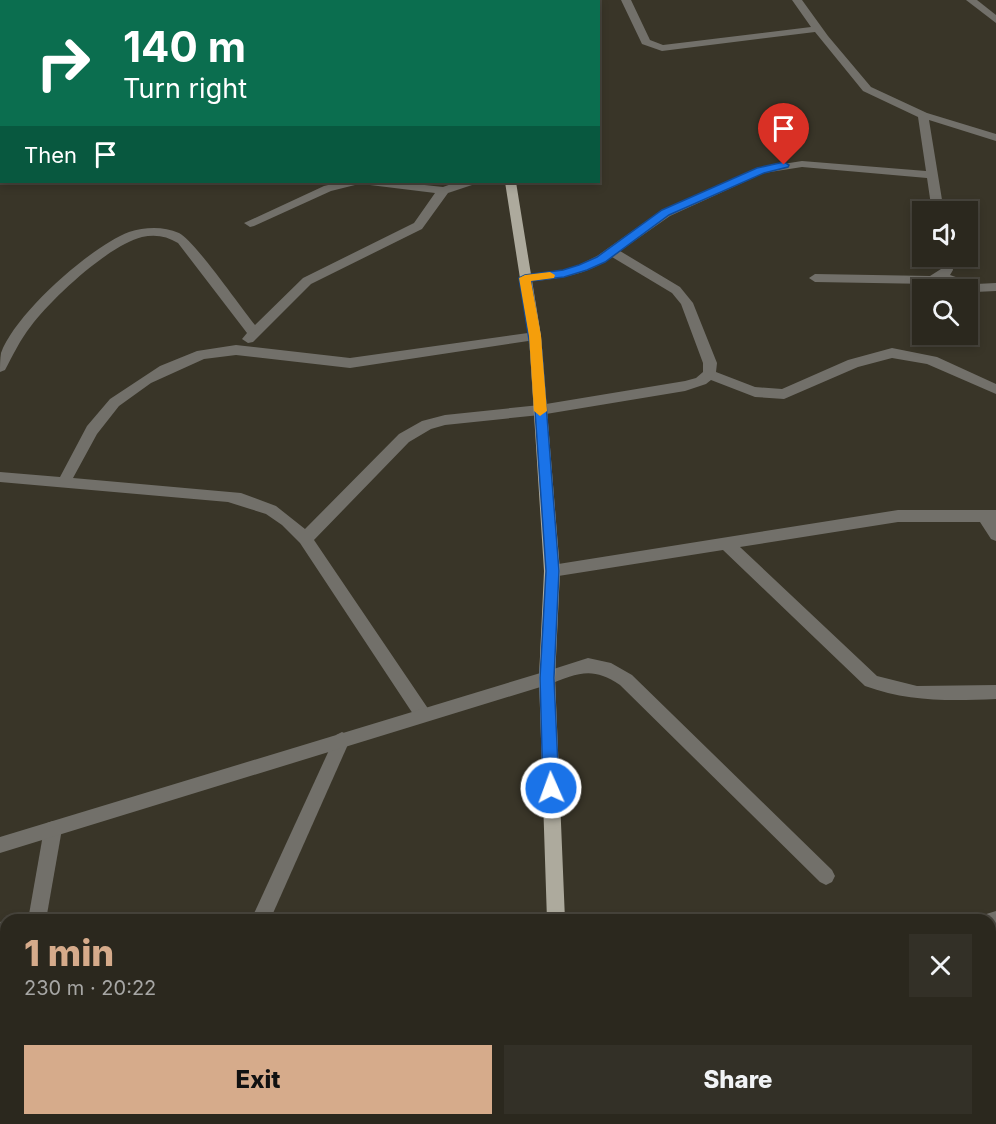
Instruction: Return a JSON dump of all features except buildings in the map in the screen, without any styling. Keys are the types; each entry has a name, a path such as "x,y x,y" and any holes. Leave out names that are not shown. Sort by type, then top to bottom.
{"main road":[{"path":"510,183 535,336 552,571 547,678 556,914"}],"street":[{"path":"626,0 646,42 662,48 818,29"},
{"path":"797,0 867,89 924,115 996,138"},
{"path":"971,0 996,20"},
{"path":"924,115 937,201"},
{"path":"525,278 564,274 601,259 666,213 761,170 802,164 933,175"},
{"path":"379,183 442,190"},
{"path":"237,350 307,281 418,226 428,215 442,190 454,183"},
{"path":"250,224 329,184"},
{"path":"0,367 32,315 57,289 126,238 140,234 170,232 182,240 254,333"},
{"path":"305,539 404,438 445,420 540,410 685,386 700,381 709,374 710,363 687,303 676,290 611,251"},
{"path":"815,278 920,282 941,276 946,267"},
{"path":"941,276 975,288 996,287"},
{"path":"64,482 95,424 118,400 181,360 202,353 237,350 324,363 350,363 535,336"},
{"path":"709,374 758,394 774,396 871,358 890,353 927,360 996,389"},
{"path":"0,477 228,496 259,503 286,518 305,539 423,716"},
{"path":"552,571 898,516 990,516 996,535"},
{"path":"724,542 872,681 893,691 918,694 996,692"},
{"path":"0,845 547,678 586,664 608,666 626,680 826,876"},
{"path":"263,914 342,740"},
{"path":"38,914 53,829"}],"slow traffic":[{"path":"540,411 537,352 525,278 550,275"}],"route":[{"path":"551,788 547,678 552,571 537,352 525,278 564,274 583,268 601,259 666,213 761,170 784,165"}]}
